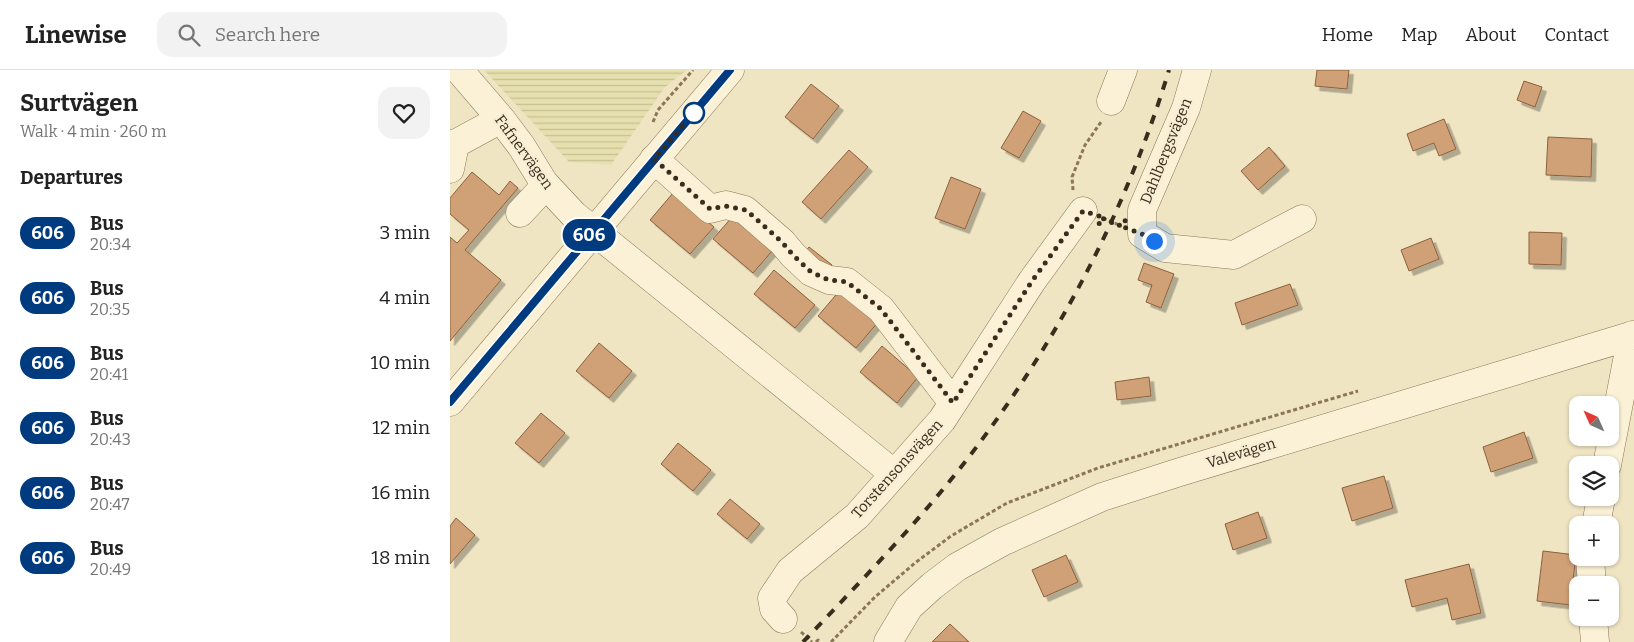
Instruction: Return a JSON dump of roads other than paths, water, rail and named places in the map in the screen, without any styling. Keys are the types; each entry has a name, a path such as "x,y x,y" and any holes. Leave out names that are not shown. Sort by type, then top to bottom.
{"street":[{"name":"Fafnervägen","path":"459,70 501,119 522,147 546,185 574,215 893,473"},
{"path":"450,402 730,70"},
{"path":"1111,101 1123,70"},
{"name":"Dahlbergsvägen","path":"1197,70 1186,108 1142,210 1142,234 1165,248 1234,255 1302,219"},
{"path":"452,152 501,119"},
{"path":"654,159 710,209 726,206 746,210 782,242 811,272 829,280 847,282 881,309 953,403"},
{"path":"520,213 546,185"},
{"name":"Torstensonsvägen","path":"783,619 774,609 772,598 790,571 857,516 893,473 942,420 1032,281 1083,211"},
{"path":"1609,456 1633,335"},
{"name":"Valevägen","path":"888,642 909,607 957,567 1002,542 1102,498 1189,469 1633,335"},
{"path":"1593,626 1594,642"}],"railway":[{"path":"803,642 886,554 946,486 998,417 1029,371 1058,324 1110,226 1152,123 1169,70"}]}
